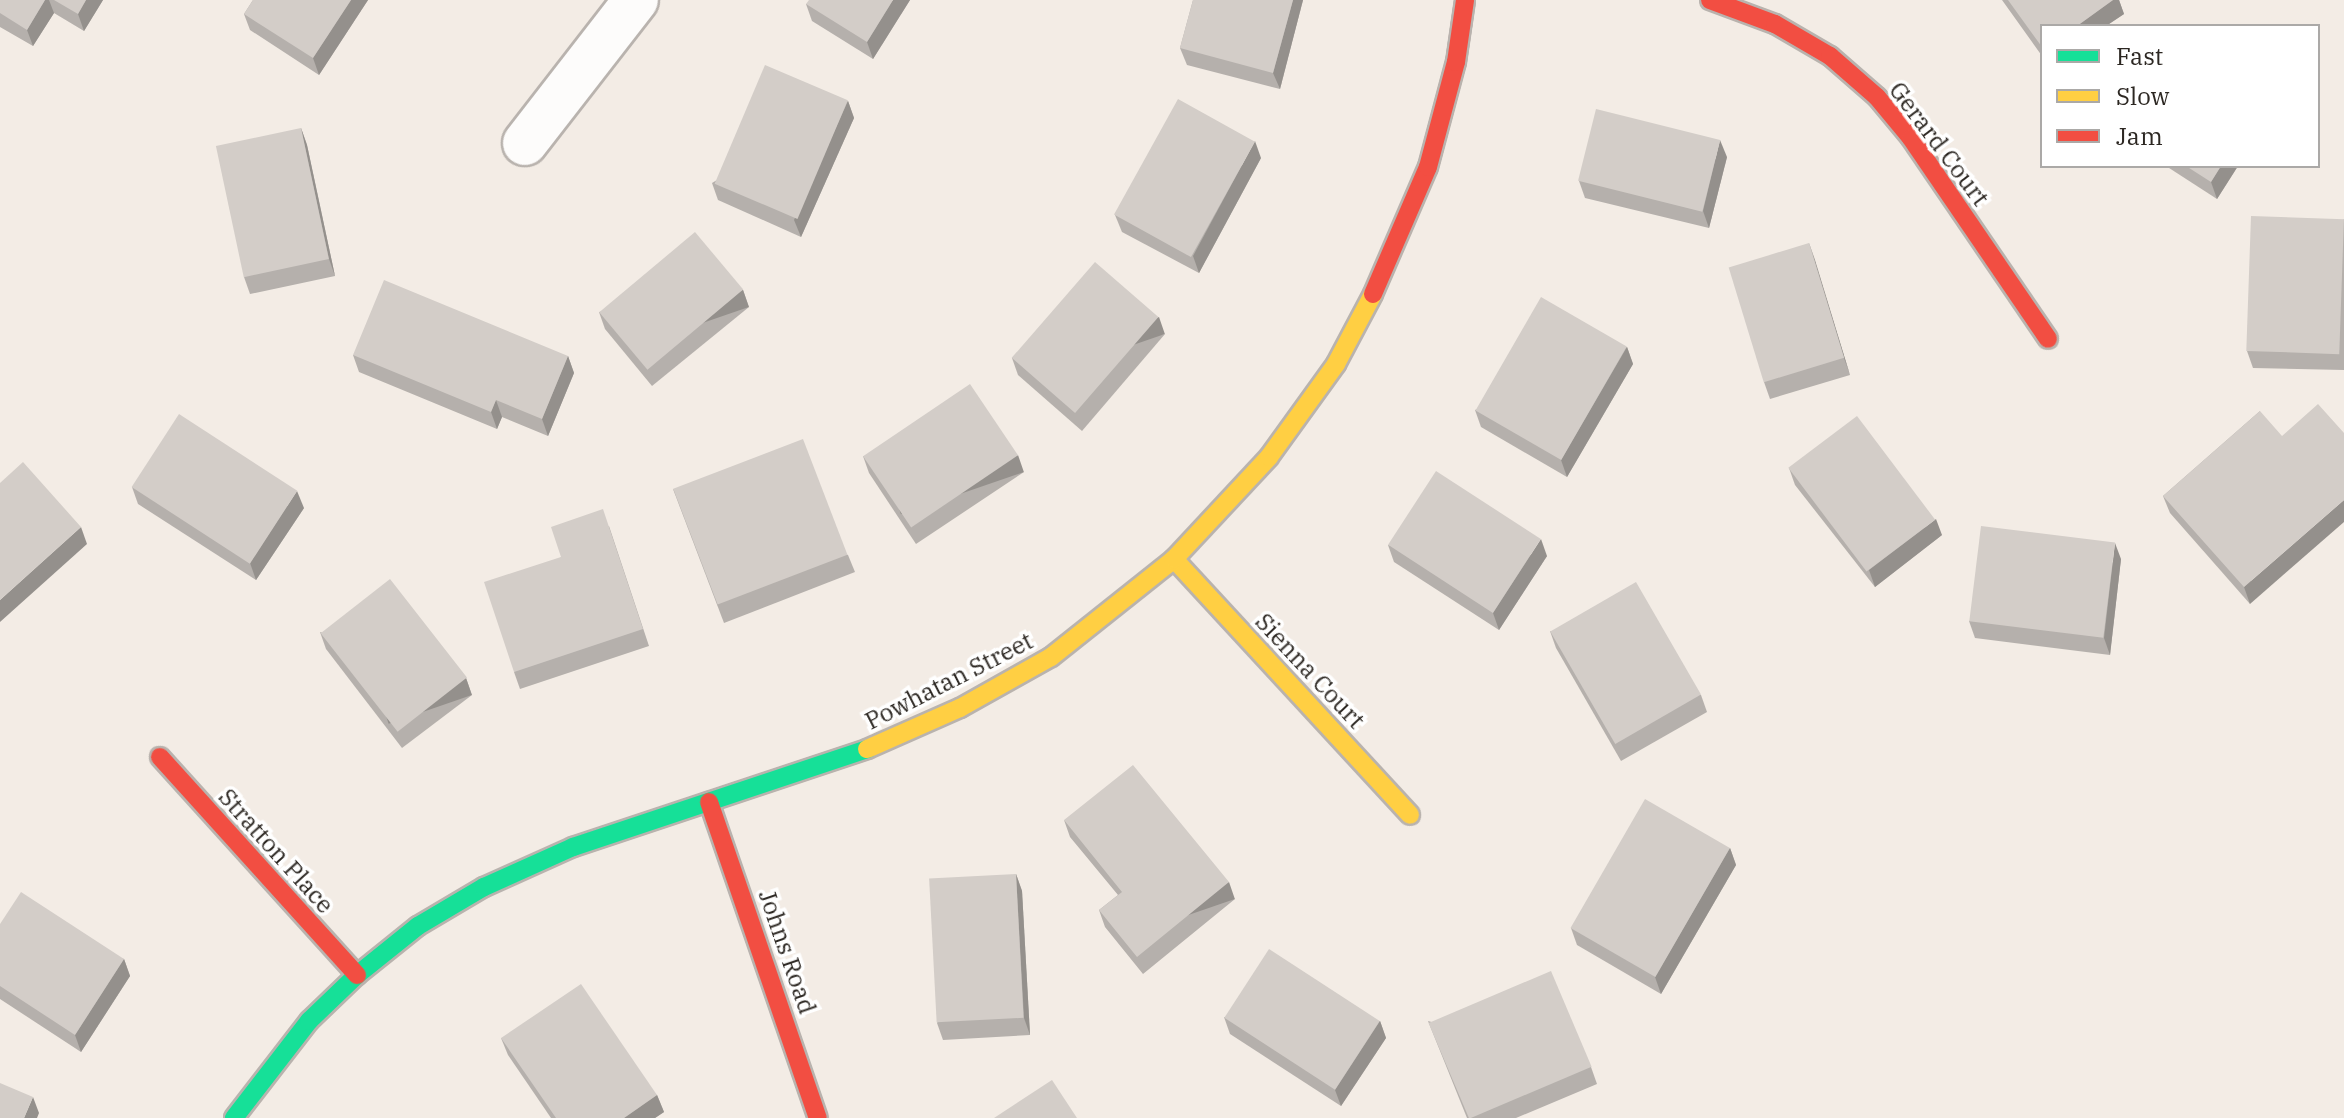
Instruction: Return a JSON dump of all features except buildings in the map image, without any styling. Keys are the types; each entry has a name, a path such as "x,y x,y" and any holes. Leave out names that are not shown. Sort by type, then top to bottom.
{"street":[{"path":"525,143 636,0"},
{"name":"Powhatan Street","path":"234,1118 309,1021 357,975 418,926 484,887 573,847 840,761 960,708 1051,657 1174,559 1269,457 1336,364 1387,268 1428,167 1456,62 1465,0"},
{"name":"Gerard Court","path":"1710,0 1775,24 1830,56 1877,97 1911,138 2048,339"},
{"name":"Sienna Court","path":"1174,559 1410,815"},
{"name":"Stratton Place","path":"160,757 357,975"},
{"name":"Johns Road","path":"709,802 818,1118"}],"traffic: fast":[{"path":"234,1118 309,1021 357,975 418,926 484,887 573,847 867,749"}],"traffic: slow":[{"path":"867,749 960,708 1051,657 1174,559 1269,457 1336,364 1373,294"},
{"path":"1174,559 1410,815"}],"traffic: jam":[{"path":"1373,294 1428,167 1456,62 1465,0"},
{"path":"1710,0 1775,24 1830,56 1877,97 1911,138 2048,339"},
{"path":"160,757 357,975"},
{"path":"709,802 818,1118"}]}
